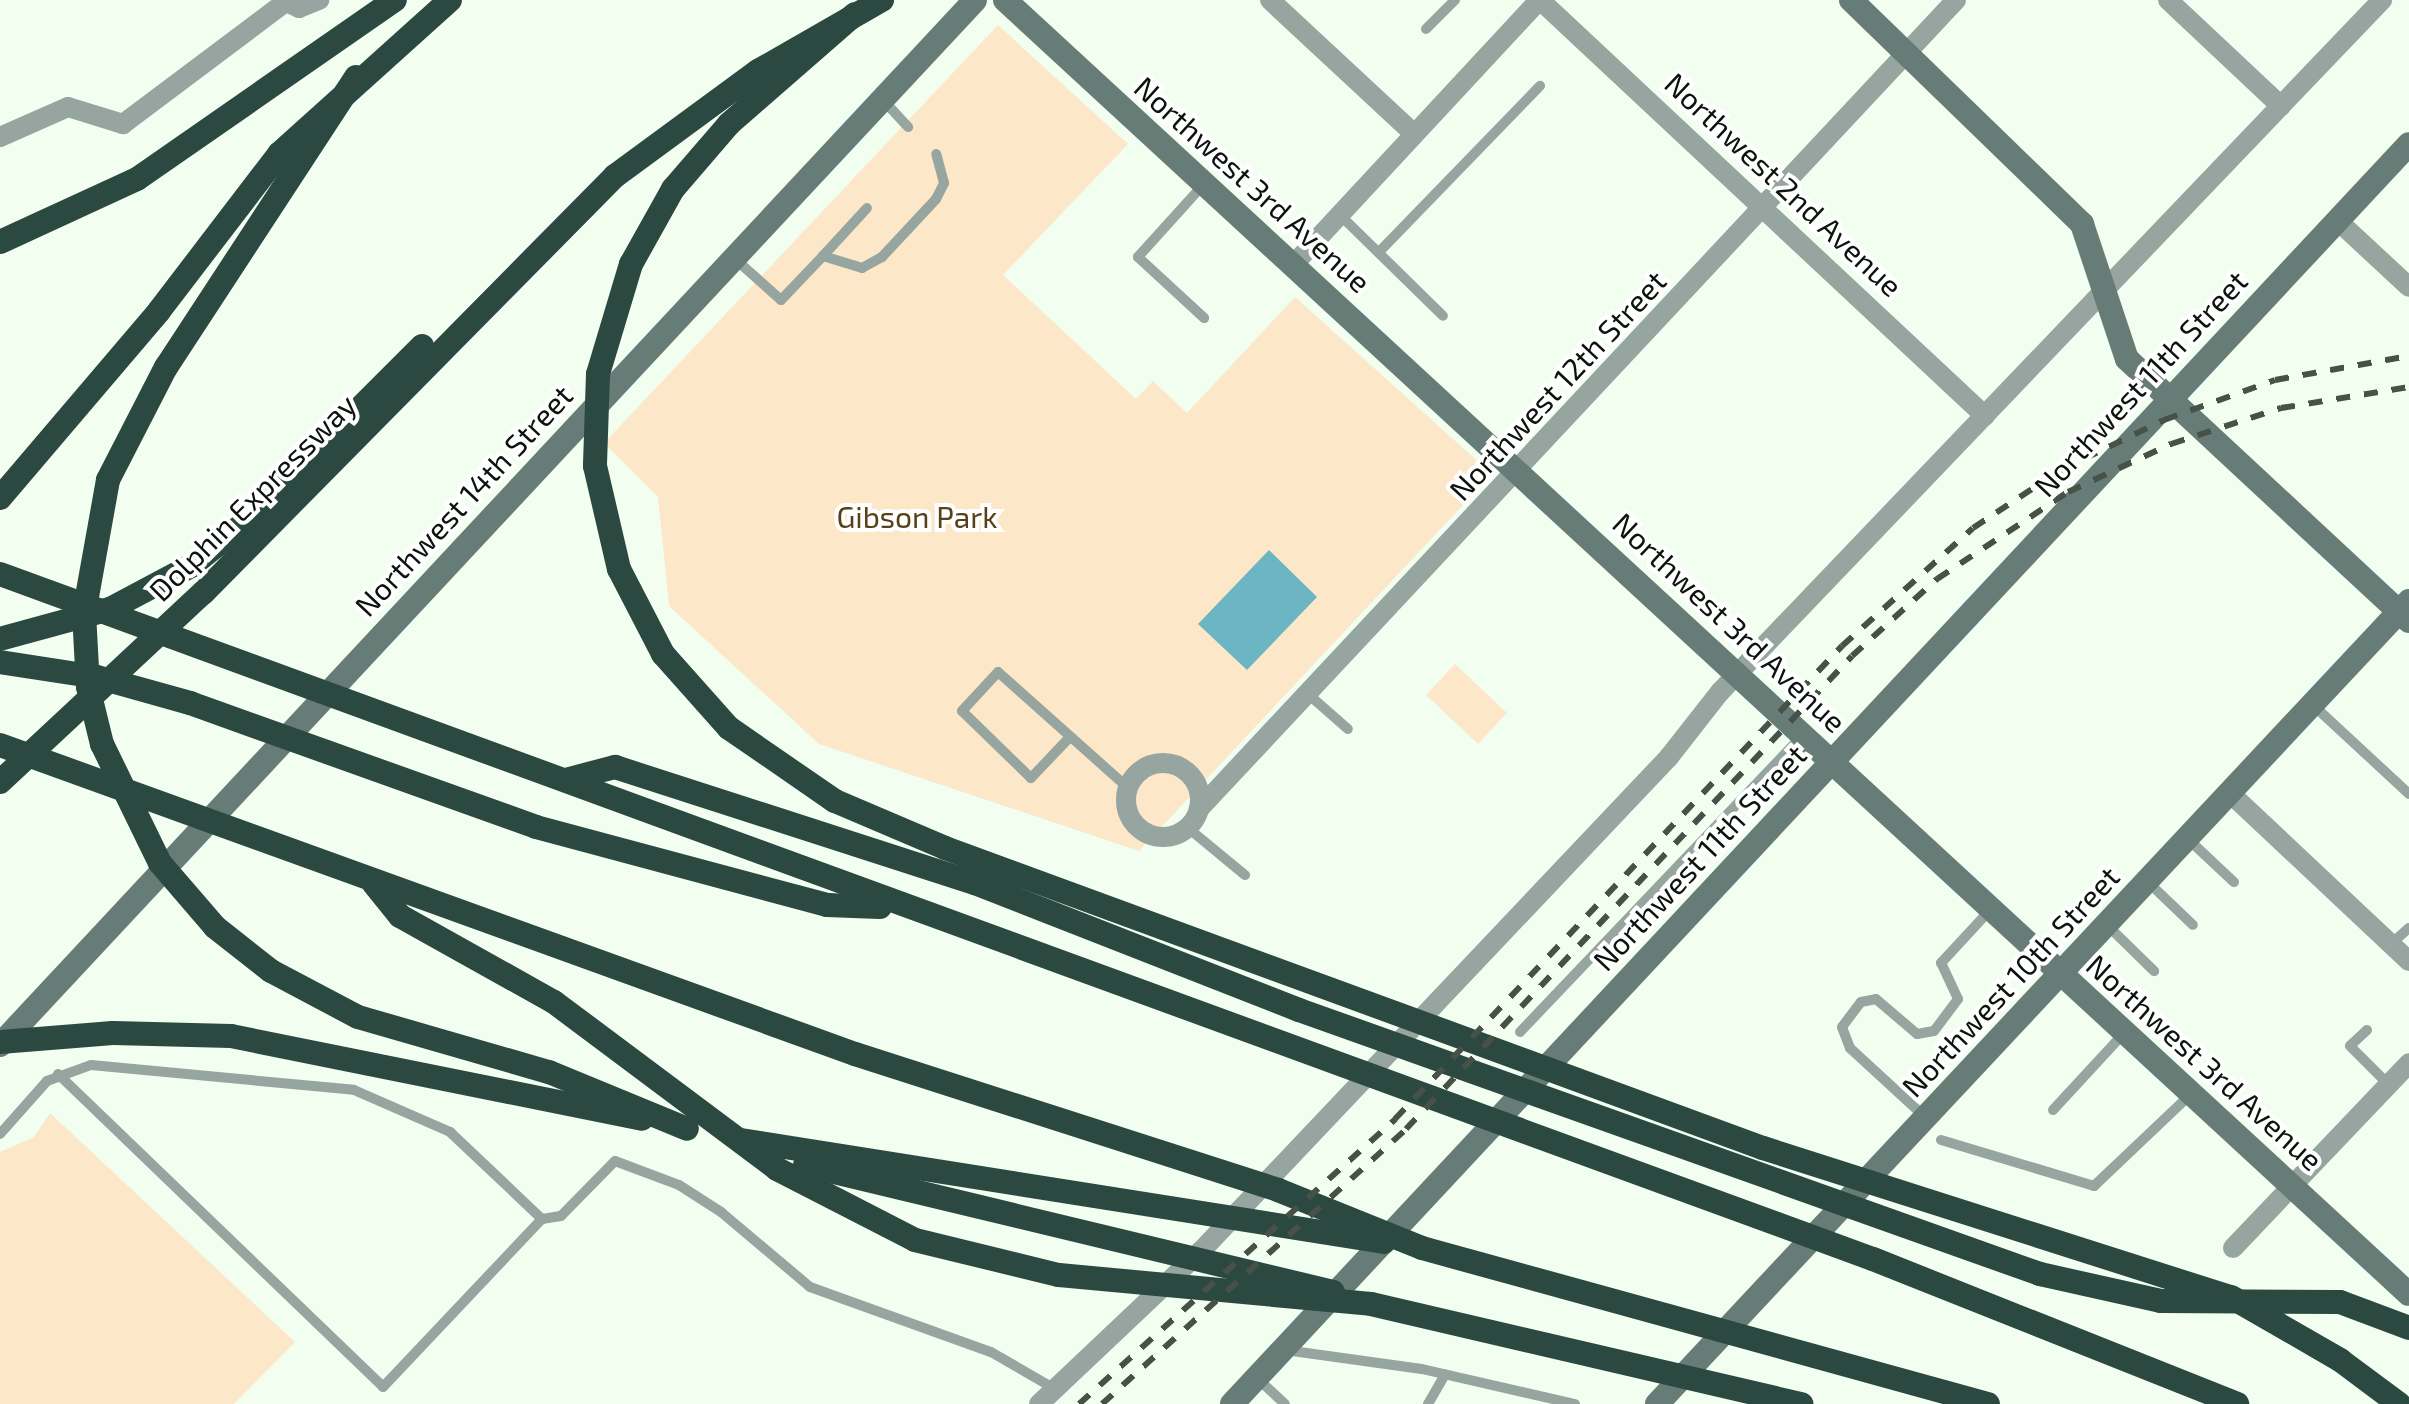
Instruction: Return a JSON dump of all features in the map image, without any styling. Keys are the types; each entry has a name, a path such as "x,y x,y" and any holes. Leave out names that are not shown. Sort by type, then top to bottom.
{"highway":[{"path":"0,242 117,192 395,0"},
{"path":"0,498 159,311 214,235 279,154 356,77 450,0"},
{"path":"0,639 110,609 215,550 509,260 540,247 651,147 799,45 882,0"},
{"path":"855,14 722,130 673,189 631,264 605,337 595,466 609,538 646,627 707,707 775,763 871,819 1320,988 1763,1148 2169,1273 2285,1326 2399,1404"},
{"path":"356,77 166,367 108,480 84,613 88,687 102,744 160,863 215,927 271,971 358,1017 549,1072 687,1129"},
{"name":"Dolphin Expressway","path":"0,782 214,582 540,247"},
{"path":"0,574 561,776 902,908 1873,1259 2237,1404"},
{"path":"0,662 97,677 190,703 536,827 827,905 902,908"},
{"path":"0,745 374,884 1165,1155 1422,1248 1988,1404"},
{"path":"561,776 615,767 678,784 975,883 1299,1010 1923,1236 2103,1291 2186,1303 2340,1302 2409,1328"},
{"path":"374,884 400,916 554,1002 833,1203 915,1240 1059,1275 1371,1304"},
{"path":"0,1044 113,1033 231,1036 716,1136 1422,1248"},
{"path":"716,1136 734,1148 889,1188 1279,1274 1371,1304 1759,1391 1802,1404"}],"street":[{"path":"0,137 68,107 123,124 283,1 308,8 319,0"},
{"name":"Northwest 14th Street","path":"0,1044 975,0"},
{"name":"Northwest 3rd Avenue","path":"1005,0 1804,734 2290,1188 2409,1294"},
{"path":"1270,0 1414,134"},
{"path":"1294,264 1540,0"},
{"name":"Northwest 2nd Avenue","path":"1540,0 1985,416"},
{"path":"1851,0 1904,55 2082,224 2106,286 2122,352 2406,612"},
{"name":"Northwest 12th Street","path":"1188,828 1199,809 1956,0"},
{"path":"2168,0 2281,106"},
{"path":"1039,1404 1202,1250 1739,674 2382,0"},
{"name":"Northwest 11th Street","path":"1232,1404 2409,144"},
{"path":"2337,220 2409,287"},
{"name":"Northwest 10th Street","path":"1657,1404 2313,705 2406,612"},
{"path":"1188,828 1165,837 1142,831 1128,812 1128,788 1155,764 1179,767 1197,784 1199,809"},
{"path":"2231,794 2409,961"},
{"path":"2233,1248 2409,1063"}],"lane":[{"path":"1426,29 1455,0"},
{"path":"1380,251 1540,86"},
{"path":"883,100 908,127"},
{"path":"823,256 862,268 882,257 940,191 936,154"},
{"path":"1204,183 1138,257 1204,318"},
{"path":"734,258 781,300 867,208"},
{"path":"1340,215 1443,316"},
{"path":"1068,739 1031,778 962,711 998,672 1068,739 1128,788"},
{"path":"1308,694 1348,729"},
{"path":"2313,705 2409,794"},
{"path":"1520,1032 1804,734"},
{"path":"1188,828 1245,875"},
{"path":"2188,839 2234,882"},
{"path":"2148,882 2193,925"},
{"path":"1925,1117 1850,1048 1842,1027 1861,1002 1876,999 1917,1034 1934,1031 1958,999 1941,963 1992,909"},
{"path":"2107,925 2154,971"},
{"path":"2391,944 2409,928"},
{"path":"2367,1030 2350,1046 2389,1085"},
{"path":"2053,1110 2124,1033"},
{"path":"0,1134 58,1074 108,1065 354,1090 450,1132 542,1219"},
{"path":"58,1074 383,1387 542,1219 561,1216 615,1161 679,1185 721,1212 810,1287 991,1352 1055,1389"},
{"path":"1941,1140 2094,1186 2190,1095"},
{"path":"1283,1350 1445,1374 1575,1404"},
{"path":"1428,1404 1445,1374"},
{"path":"1256,1378 1285,1404"}],"green space":[{"name":"Gibson Park","path":"998,25 1128,144 1003,275 1136,399 1153,381 1187,413 1295,297 1492,474 1139,851 819,744 669,606 658,497 604,443"},
{"path":"1455,664 1507,713 1478,744 1426,695"},
{"path":"50,1113 295,1342 234,1404 0,1404 0,1152 34,1137"}],"water":[{"path":"1269,550 1317,597 1247,670 1198,624"}],"railway":[{"path":"1079,1404 1395,1119 1842,646 1973,528 2059,471 2164,420 2275,380 2409,356"},
{"path":"1102,1404 1406,1129 1852,656 1937,579 2068,492 2171,444 2281,408 2409,387"}]}
